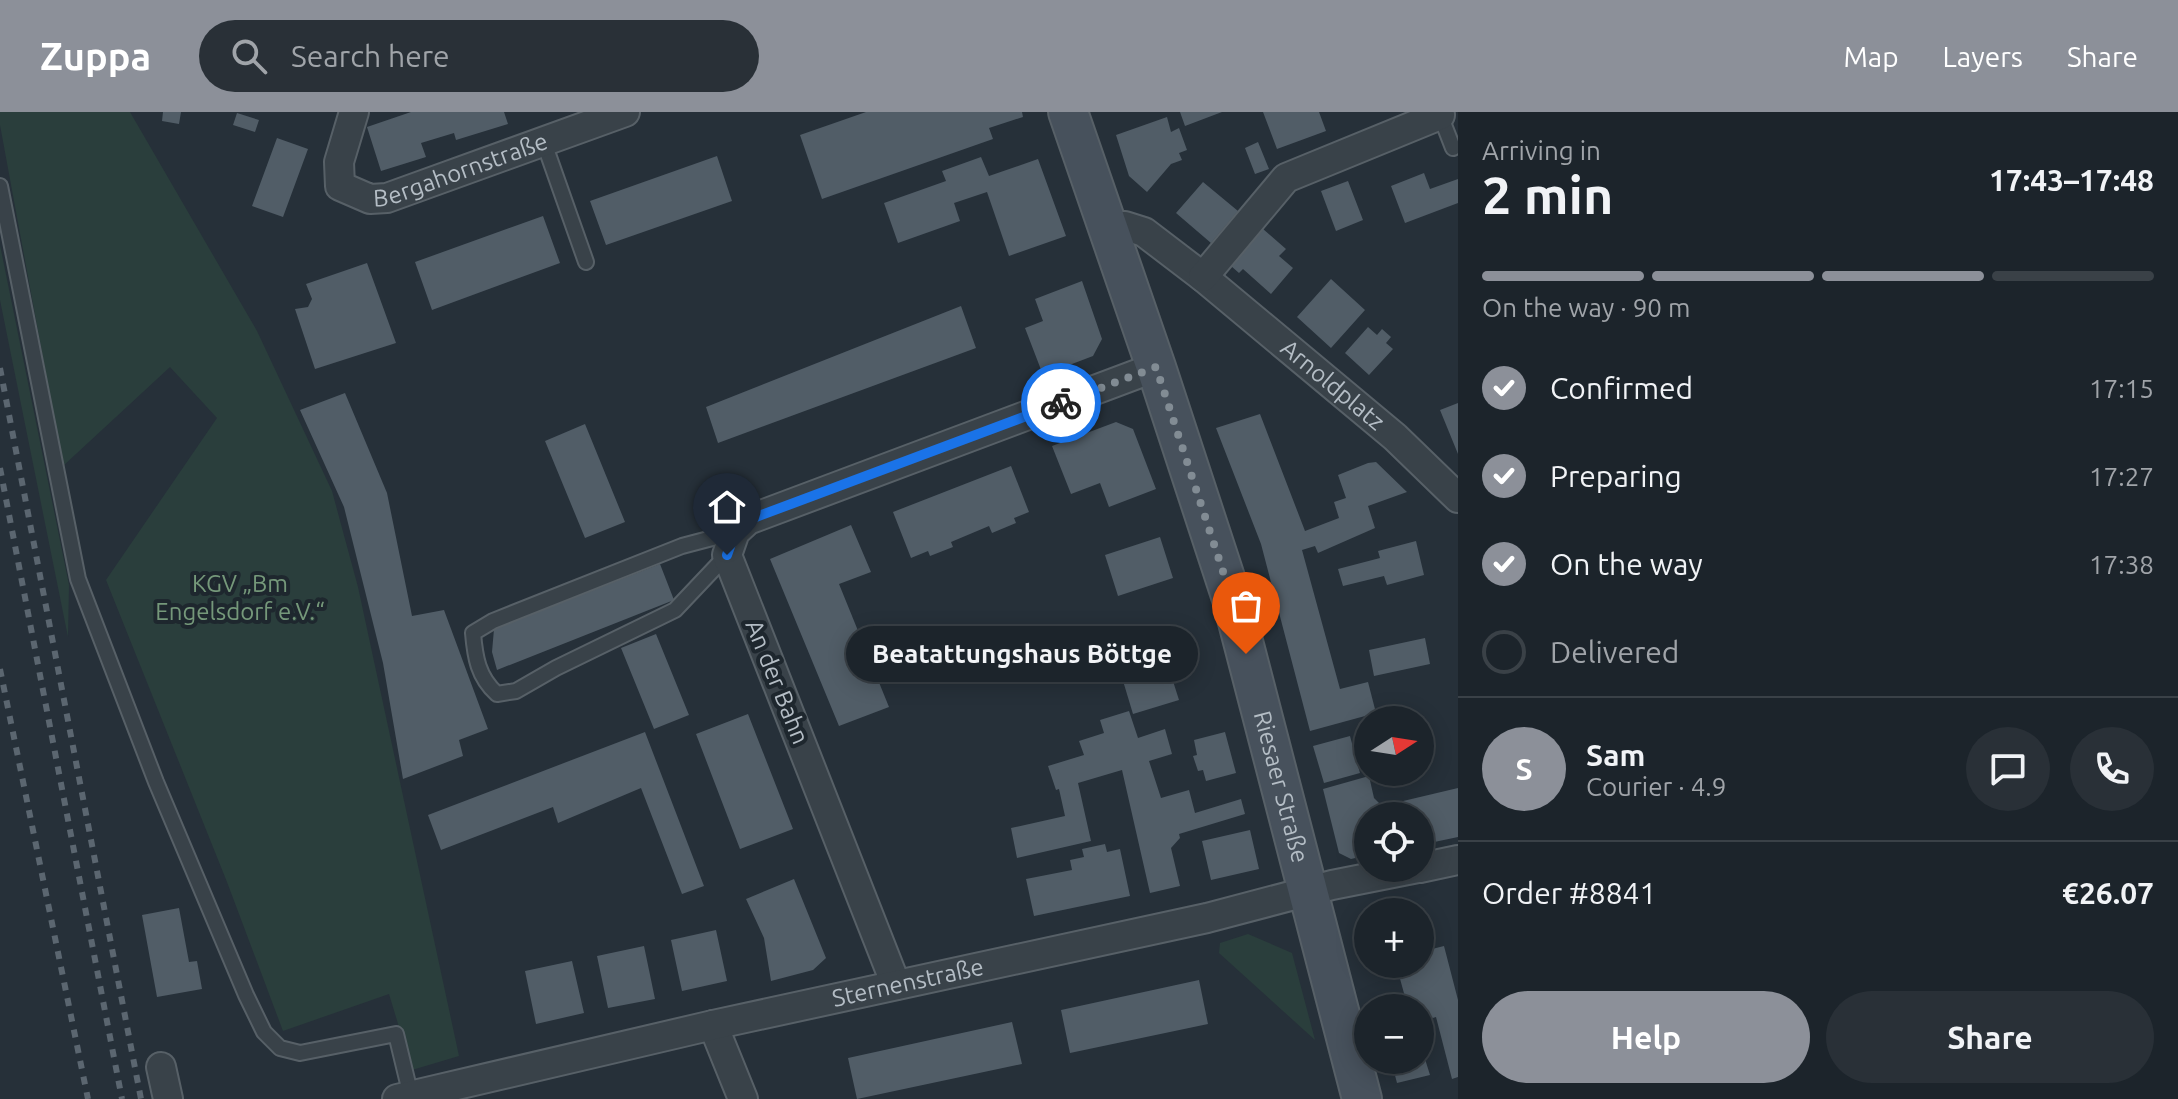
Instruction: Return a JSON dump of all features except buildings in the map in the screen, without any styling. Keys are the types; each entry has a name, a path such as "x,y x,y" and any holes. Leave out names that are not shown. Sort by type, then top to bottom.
{"main road":[{"name":"Riesaer Straße","path":"1068,112 1232,599 1362,1099"}],"street":[{"name":"Bergahornstraße","path":"354,112 339,162 340,186 370,199 387,198 625,112"},
{"path":"1203,277 1286,178 1440,113"},
{"name":"Arnoldplatz","path":"1108,228 1125,226 1144,232 1452,483"},
{"path":"731,544 748,520 1156,367"},
{"name":"An der Bahn","path":"731,544 896,985"},
{"name":"Sternenstraße","path":"1434,865 1458,860"},
{"name":"Sternenstraße","path":"404,1098 713,1025 1207,918 1354,881"},
{"path":"713,1025 743,1099"},
{"path":"161,1067 168,1099"}],"lane":[{"path":"1440,113 1453,148"},
{"path":"543,140 586,262"},
{"path":"0,186 78,579 156,782 246,995 264,1032 280,1048 300,1053 396,1034 404,1098"},
{"path":"731,544 675,610 516,691 497,694 485,683 474,657 473,633 493,621 682,546 731,544"}],"green space":[{"name":"KGV „Bm Engelsdorf e.V.“","path":"0,112 130,112 257,331 332,491 358,587 459,1056 412,1070 389,994 283,1031 106,580 217,418 170,367 63,466"},
{"path":"0,245 69,585 68,637 0,300"},
{"path":"1248,934 1292,953 1315,1040 1219,953 1220,943"}],"railway":[{"path":"0,368 141,1099"},
{"path":"0,468 122,1099"},
{"path":"0,669 88,1099"}],"way so far":[{"path":"1061,403 1156,367 1232,599 1246,654"}],"place":[{"name":"Beatattungshaus Böttge","path":"1246,654"}],"route":[{"path":"727,555 735,532 748,520 1061,403"}]}
